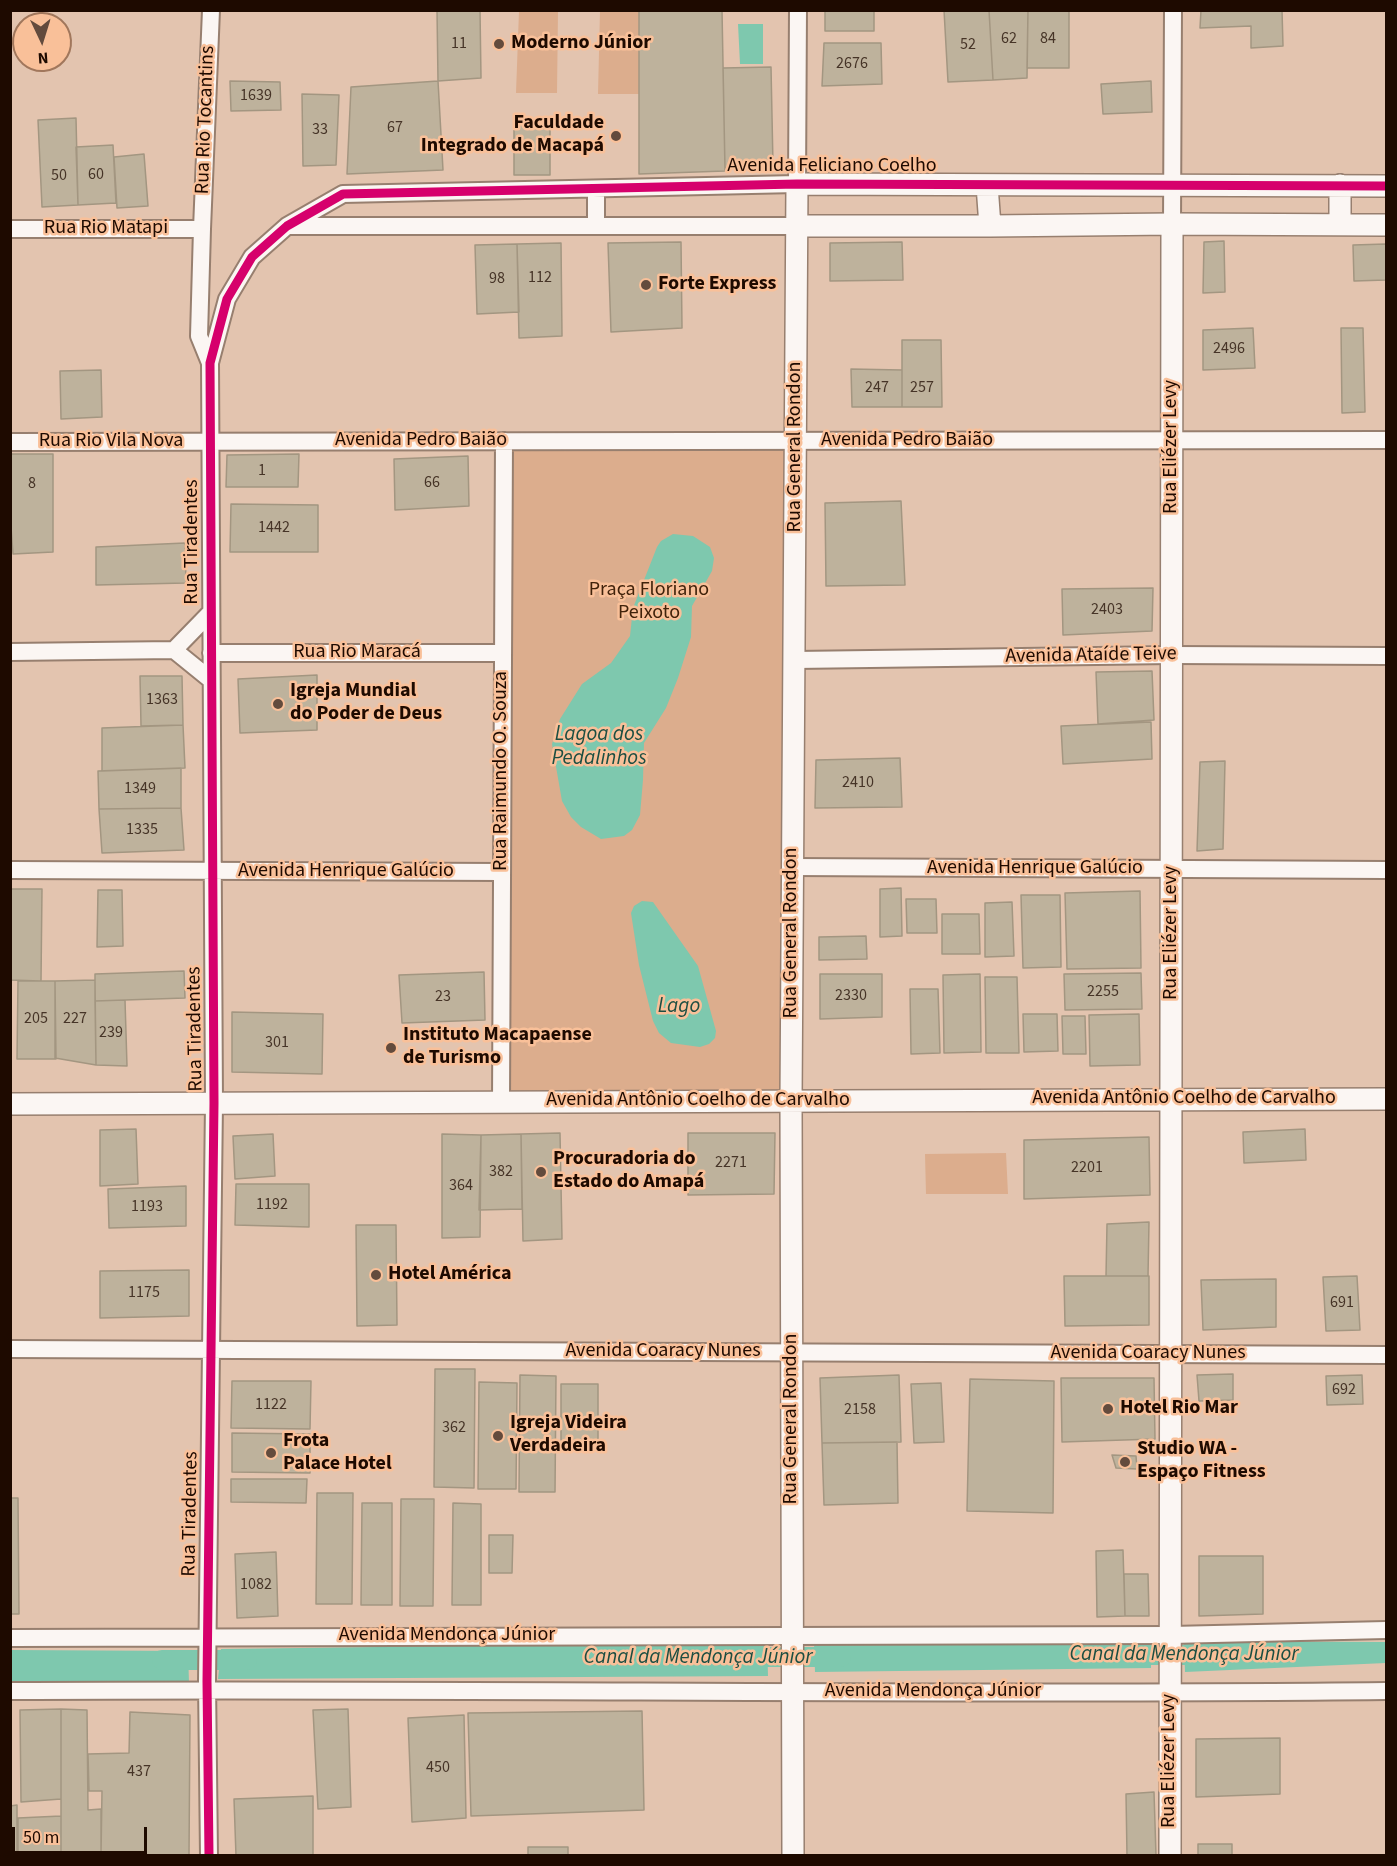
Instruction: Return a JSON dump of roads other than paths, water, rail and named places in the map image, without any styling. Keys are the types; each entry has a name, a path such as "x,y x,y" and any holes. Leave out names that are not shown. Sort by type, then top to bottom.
{"street":[{"name":"Rua Rio Tocantins","path":"202,229 211,10"},
{"name":"Rua General Rondon","path":"793,1856 791,1100 798,10"},
{"name":"Rua Eliézer Levy","path":"1170,1856 1173,10"},
{"name":"Avenida Feliciano Coelho","path":"287,226 343,194 797,184 1386,186"},
{"path":"987,185 990,226"},
{"path":"1340,185 1340,225"},
{"path":"596,189 596,225"},
{"path":"287,226 1386,225"},
{"name":"Rua Tiradentes","path":"209,1856 207,1685 214,1103 210,363 227,299 252,257 287,226"},
{"name":"Rua Rio Matapi","path":"10,229 202,229"},
{"name":"Rua Tiradentes","path":"202,229 199,336 210,363"},
{"name":"Avenida Pedro Baião","path":"211,441 1386,440"},
{"name":"Rua Rio Vila Nova","path":"10,442 211,441"},
{"name":"Rua Raimundo O. Souza","path":"501,1102 504,441"},
{"path":"174,650 211,612"},
{"path":"10,652 174,650 211,680"},
{"name":"Rua Rio Maracá","path":"211,653 503,653"},
{"name":"Avenida Ataíde Teive","path":"795,660 1172,655 1386,656"},
{"name":"Avenida Henrique Galúcio","path":"792,867 1386,870"},
{"name":"Avenida Henrique Galúcio","path":"10,870 502,872"},
{"name":"Avenida Antônio Coelho de Carvalho","path":"10,1104 1386,1098"},
{"name":"Avenida Coaracy Nunes","path":"10,1349 1386,1355"},
{"name":"Avenida Mendonça Júnior","path":"10,1638 208,1643 1171,1639 1386,1630"},
{"name":"Avenida Mendonça Júnior","path":"10,1691 207,1685 1170,1683 1386,1691"}],"water":[{"path":"738,24 763,24 763,64 740,64"},
{"name":"Lagoa dos Pedalinhos","path":"673,534 693,536 710,547 714,558 712,571 692,606 691,637 678,678 666,708 644,743 640,815 632,830 624,836 601,839 581,827 571,817 562,801 552,744 560,719 582,684 611,663 630,636 633,608 657,547 661,541"},
{"name":"Lago","path":"642,901 653,902 698,966 716,1031 715,1038 709,1044 700,1047 671,1043 659,1033 653,1021 639,965 631,913 634,906"},
{"path":"767,1639 768,1676 218,1679 221,1649 695,1643"},
{"path":"1151,1639 1151,1668 815,1672 814,1642"},
{"path":"1184,1641 1386,1642 1386,1663 1185,1672"},
{"path":"11,1650 188,1651 189,1683 11,1681"}],"waterway":[{"name":"Canal da Mendonça Júnior","path":"1125,1655 1210,1655"},
{"name":"Canal da Mendonça Júnior","path":"741,1657 841,1657"},
{"name":"Canal da Mendonça Júnior","path":"162,1660 247,1660"}],"place":[{"name":"Moderno Júnior","path":"499,44"},
{"name":"Faculdade Integrado de Macapá","path":"616,136"},
{"name":"Forte Express","path":"646,285"},
{"name":"Igreja Mundial do Poder de Deus","path":"278,704"},
{"name":"Instituto Macapaense de Turismo","path":"391,1048"},
{"name":"Procuradoria do Estado do Amapá","path":"541,1172"},
{"name":"Hotel América","path":"376,1275"},
{"name":"Hotel Rio Mar","path":"1108,1409"},
{"name":"Igreja Videira Verdadeira","path":"498,1436"},
{"name":"Frota Palace Hotel","path":"271,1453"},
{"name":"Studio WA - Espaço Fitness","path":"1125,1462"}],"park label":[{"name":"Praça Floriano Peixoto","path":"649,602"}]}
